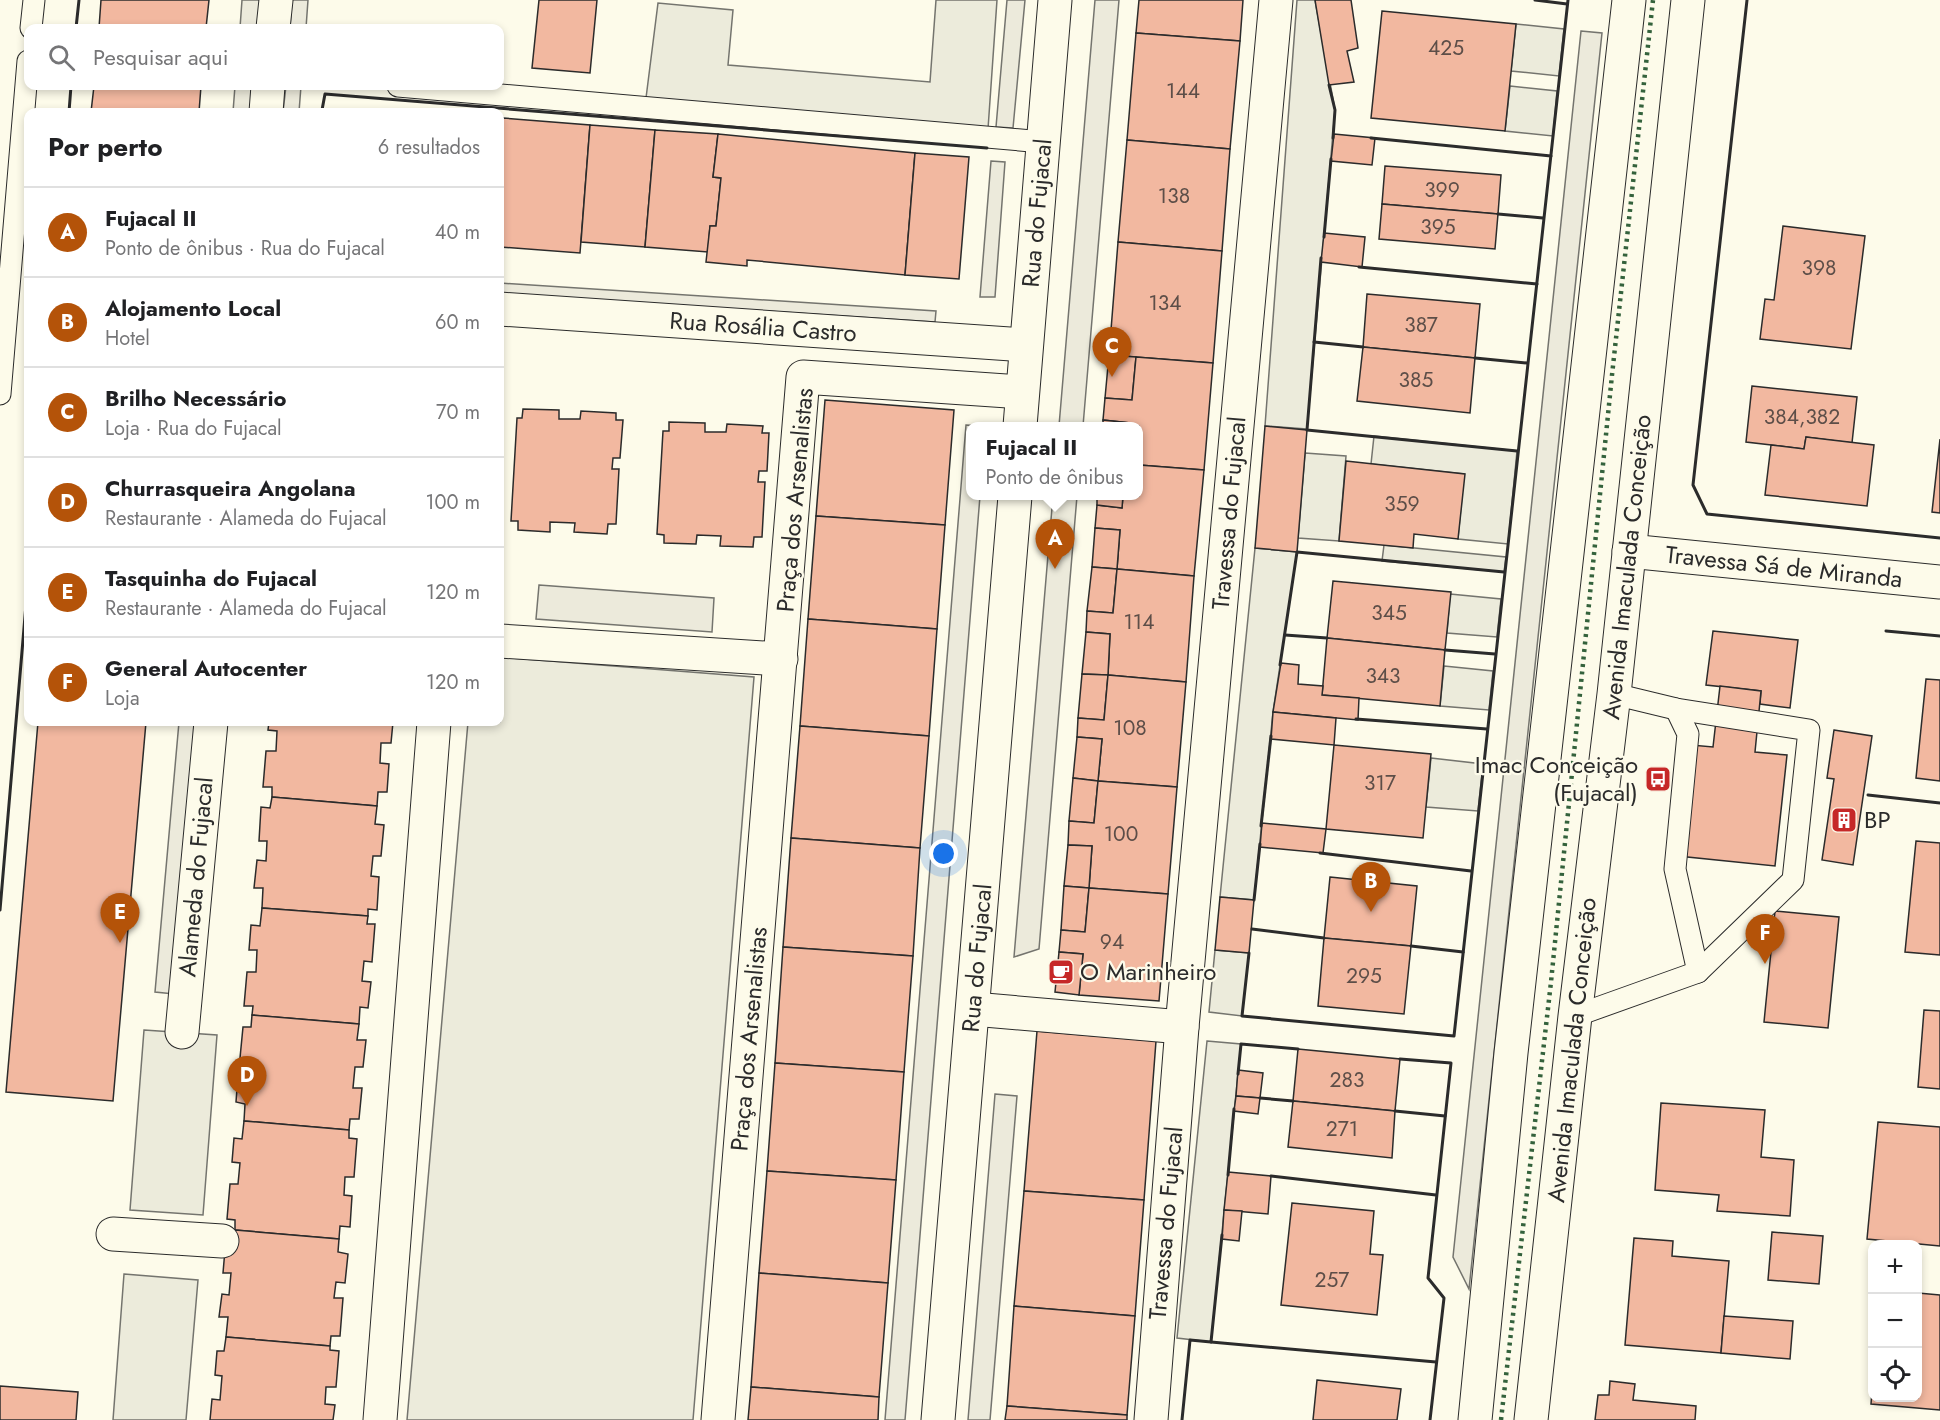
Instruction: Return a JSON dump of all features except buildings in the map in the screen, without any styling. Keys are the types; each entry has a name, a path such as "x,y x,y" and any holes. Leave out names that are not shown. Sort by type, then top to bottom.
{"street":[{"path":"273,24 276,0"},
{"name":"Rua do Fujacal","path":"1020,422 1055,0"},
{"name":"Travessa do Fujacal","path":"1151,1420 1182,1027 1276,0"},
{"path":"1475,1420 1511,1053 1629,0"},
{"name":"Avenida Imaculada Conceição","path":"1531,1420 1575,1016 1614,694 1688,0"},
{"path":"266,108 268,90"},
{"name":"Rua Rosália Castro","path":"504,309 1026,345"},
{"name":"Praça dos Arsenalistas","path":"718,1420 803,377 1022,392"},
{"name":"Rua do Fujacal","path":"938,1420 1015,500"},
{"name":"Travessa Sá de Miranda","path":"1629,551 1940,582"},
{"path":"504,641 781,659"},
{"name":"Alameda do Fujacal","path":"182,1032 211,726"},
{"path":"380,1420 434,726"},
{"path":"973,1009 1182,1027"},
{"path":"113,1234 222,1241"}],"lane":[{"path":"31,24 34,0"},
{"path":"24,108 26,90"},
{"path":"444,90 1043,142"},
{"path":"0,393 24,108"},
{"path":"1575,1016 1698,972 1793,880 1809,730 1676,709 1614,694"},
{"path":"1676,709 1688,734 1675,869 1698,972"}],"shaded area":[{"path":"242,0 261,0 258,24 240,24"},
{"path":"292,0 308,0 306,24 290,24"},
{"path":"936,0 997,0 988,129 646,98 658,3 733,10 728,65 930,82"},
{"path":"1007,0 1025,0 1013,128 996,127"},
{"path":"1095,0 1119,0 1083,422 1059,422"},
{"path":"1297,0 1315,0 1335,110 1307,429 1265,426"},
{"path":"1516,24 1564,29 1559,76 1511,71"},
{"path":"1581,31 1602,33 1469,1289 1453,1257"},
{"path":"1510,86 1557,91 1553,136 1505,131"},
{"path":"235,90 253,90 251,108 233,108"},
{"path":"286,90 301,90 299,108 283,108"},
{"path":"991,161 1005,162 995,297 980,297"},
{"path":"504,283 936,311 935,322 504,294"},
{"path":"966,425 966,500 980,500 905,1420 885,1420"},
{"path":"1374,436 1517,451 1508,544 1458,539 1464,474 1371,464"},
{"path":"1305,453 1346,456 1339,541 1298,538"},
{"path":"1053,500 1077,500 1039,949 1014,957"},
{"path":"1384,545 1506,557 1504,572 1382,561"},
{"path":"1255,548 1297,552 1273,712 1254,900 1220,897"},
{"path":"539,585 714,598 712,632 536,619"},
{"path":"1450,594 1501,599 1497,637 1447,633"},
{"path":"504,657 754,677 693,1420 407,1420 468,726 504,726"},
{"path":"1444,666 1493,671 1489,710 1440,706"},
{"path":"179,726 197,726 174,994 155,992"},
{"path":"1431,758 1483,764 1478,811 1426,807"},
{"path":"1215,950 1249,953 1242,1016 1209,1012"},
{"path":"144,1030 217,1035 203,1215 130,1210"},
{"path":"1207,1041 1241,1044 1211,1342 1177,1338"},
{"path":"995,1094 1017,1096 990,1420 968,1420"},
{"path":"124,1274 198,1280 186,1420 113,1420"}],"hedge":[{"path":"1501,1420 1551,982 1612,375 1653,0"}],"wall":[{"path":"76,24 79,0"},
{"path":"1535,0 1567,4"},
{"path":"1249,953 1242,1016 1454,1036 1568,0"},
{"path":"1747,0 1693,485 1707,514 1940,538"},
{"path":"1329,85 1335,110 1333,138"},
{"path":"69,108 71,90"},
{"path":"322,108 325,94 497,108"},
{"path":"504,109 987,148"},
{"path":"1371,138 1551,156"},
{"path":"1324,237 1331,159"},
{"path":"1498,214 1543,218"},
{"path":"1321,258 1307,430 1517,451"},
{"path":"1359,267 1537,284"},
{"path":"1314,342 1363,347"},
{"path":"1475,358 1527,363"},
{"path":"1280,665 1297,552 1504,572"},
{"path":"0,910 24,628"},
{"path":"1886,631 1940,636"},
{"path":"1285,635 1327,638"},
{"path":"1445,650 1495,654"},
{"path":"1356,719 1487,729"},
{"path":"1261,826 1271,736"},
{"path":"1868,795 1940,803"},
{"path":"1254,900 1260,844"},
{"path":"1320,853 1471,871"},
{"path":"1252,929 1324,938"},
{"path":"1411,946 1463,952"},
{"path":"1238,1074 1241,1044 1298,1049"},
{"path":"1400,1059 1451,1063 1428,1278 1444,1298 1430,1420"},
{"path":"1260,1098 1293,1101"},
{"path":"1228,1175 1234,1109"},
{"path":"1395,1111 1445,1116"},
{"path":"1271,1176 1436,1195"},
{"path":"1182,1420 1190,1340 1211,1342 1222,1235"},
{"path":"1211,1342 1436,1362"}],"place":[{"name":"Brilho Necessário","path":"1112,377"},
{"name":"Fujacal II","path":"1055,569"},
{"name":"Imac Conceição (Fujacal)","path":"1658,779"},
{"name":"BP","path":"1844,820"},
{"name":"Alojamento Local","path":"1371,912"},
{"name":"Tasquinha do Fujacal","path":"120,943"},
{"name":"General Autocenter","path":"1765,964"},
{"name":"O Marinheiro","path":"1061,972"},
{"name":"Churrasqueira Angolana","path":"247,1106"}]}
